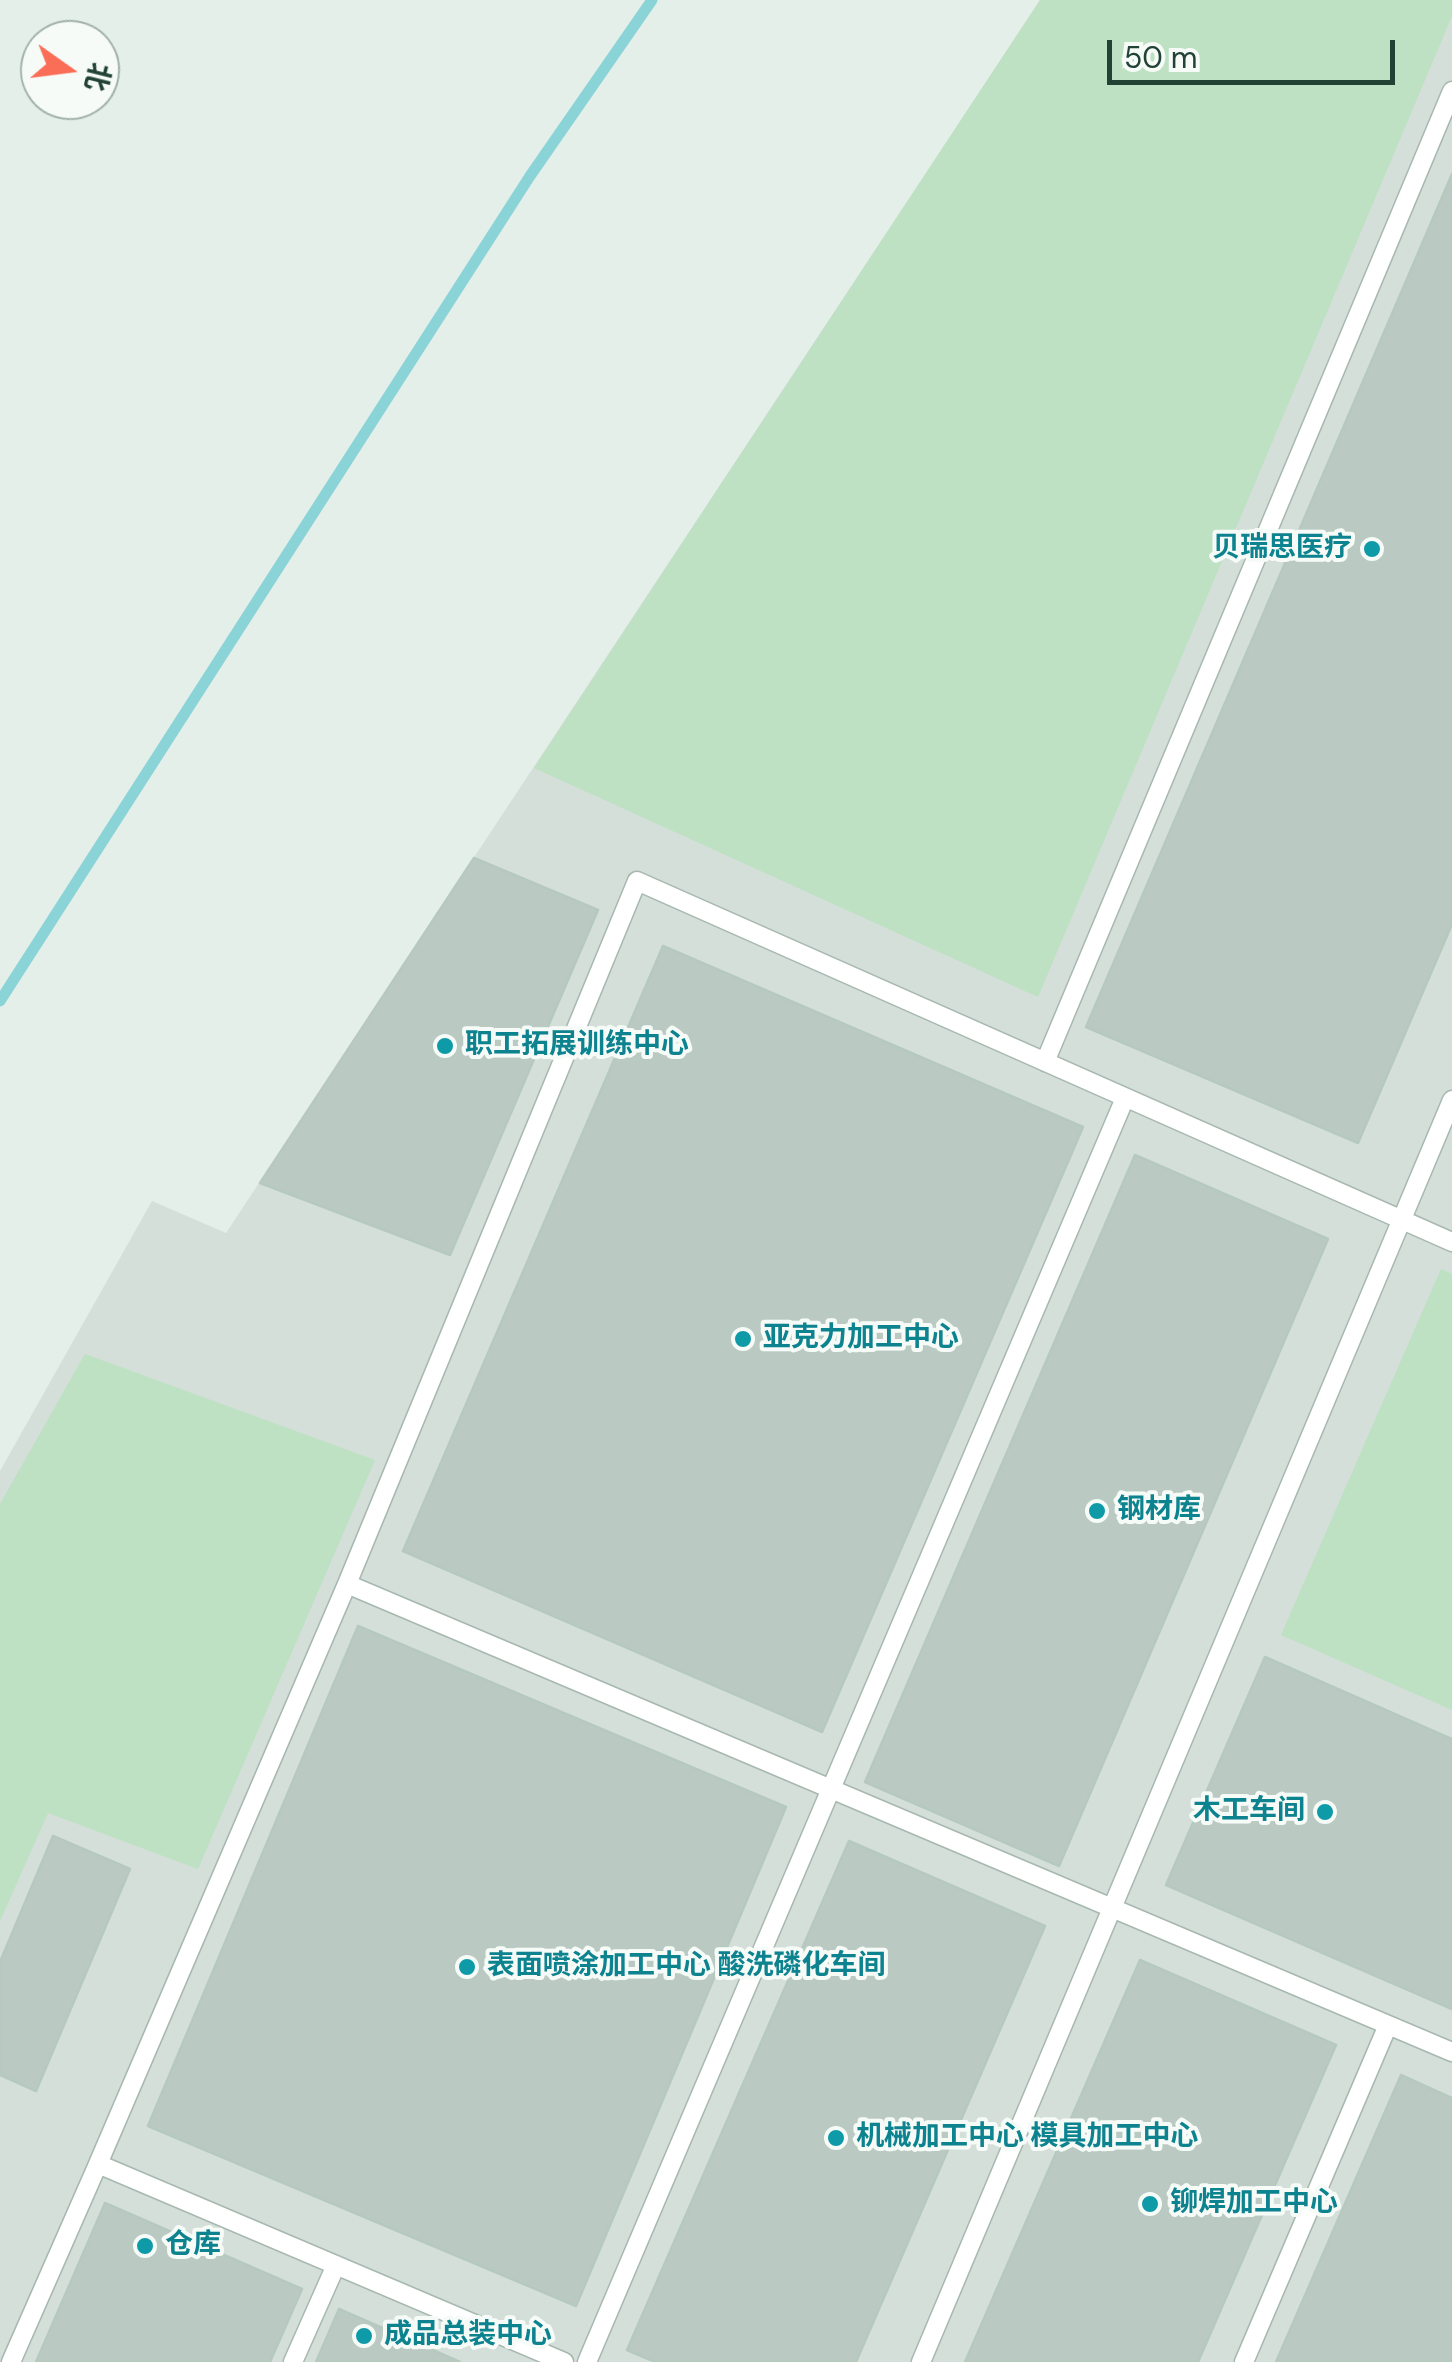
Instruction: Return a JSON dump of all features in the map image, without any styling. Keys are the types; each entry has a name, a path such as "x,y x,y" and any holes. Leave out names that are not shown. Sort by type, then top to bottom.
{"lane":[{"path":"1044,1062 1452,90"},
{"path":"11,2362 348,1584 636,881 1452,1242"},
{"path":"587,2362 1125,1098"},
{"path":"921,2362 1452,1100"},
{"path":"348,1584 1452,2052"},
{"path":"1244,2362 1388,2025"},
{"path":"98,2164 564,2362"},
{"path":"293,2362 336,2265"}],"shaded area":[{"path":"1040,0 1452,0 1452,2362 0,2362 0,1471 152,1201 226,1233"}],"green space":[{"path":"1040,0 1452,0 1452,16 1038,997 534,768"},
{"path":"1441,1269 1452,1274 1452,1710 1281,1635"},
{"path":"85,1354 375,1460 198,1869 48,1813 0,1921 0,1504"}],"building":[{"name":"贝瑞思医疗","path":"1452,174 1452,924 1358,1143 1086,1027"},
{"name":"职工拓展训练中心","path":"474,858 598,910 450,1255 260,1183"},
{"name":"亚克力加工中心","path":"663,946 1083,1127 822,1732 403,1551"},
{"name":"钢材库","path":"1135,1155 1328,1239 1059,1866 865,1782"},
{"name":"表面喷涂加工中心 酸洗磷化车间","path":"358,1626 786,1807 576,2306 148,2126"},
{"name":"木工车间","path":"1265,1657 1452,1739 1452,2009 1166,1885"},
{"path":"53,1836 130,1869 36,2091 0,2075 0,1962"},
{"name":"机械加工中心 模具加工中心","path":"849,1841 1045,1926 856,2362 655,2362 627,2350"},
{"name":"铆焊加工中心","path":"1140,1960 1336,2045 1198,2362 965,2362"},
{"path":"1401,2075 1452,2098 1452,2362 1276,2362"},
{"name":"仓库","path":"105,2203 302,2289 270,2362 36,2362"},
{"name":"成品总装中心","path":"339,2309 460,2362 316,2362"}],"waterway":[{"path":"0,1001 530,176 652,0"}],"place":[{"name":"贝瑞思医疗","path":"1372,549"},
{"name":"职工拓展训练中心","path":"445,1046"},
{"name":"亚克力加工中心","path":"743,1339"},
{"name":"钢材库","path":"1097,1511"},
{"name":"木工车间","path":"1325,1812"},
{"name":"表面喷涂加工中心 酸洗磷化车间","path":"467,1967"},
{"name":"机械加工中心 模具加工中心","path":"836,2138"},
{"name":"铆焊加工中心","path":"1150,2204"},
{"name":"仓库","path":"145,2246"},
{"name":"成品总装中心","path":"364,2336"}]}
